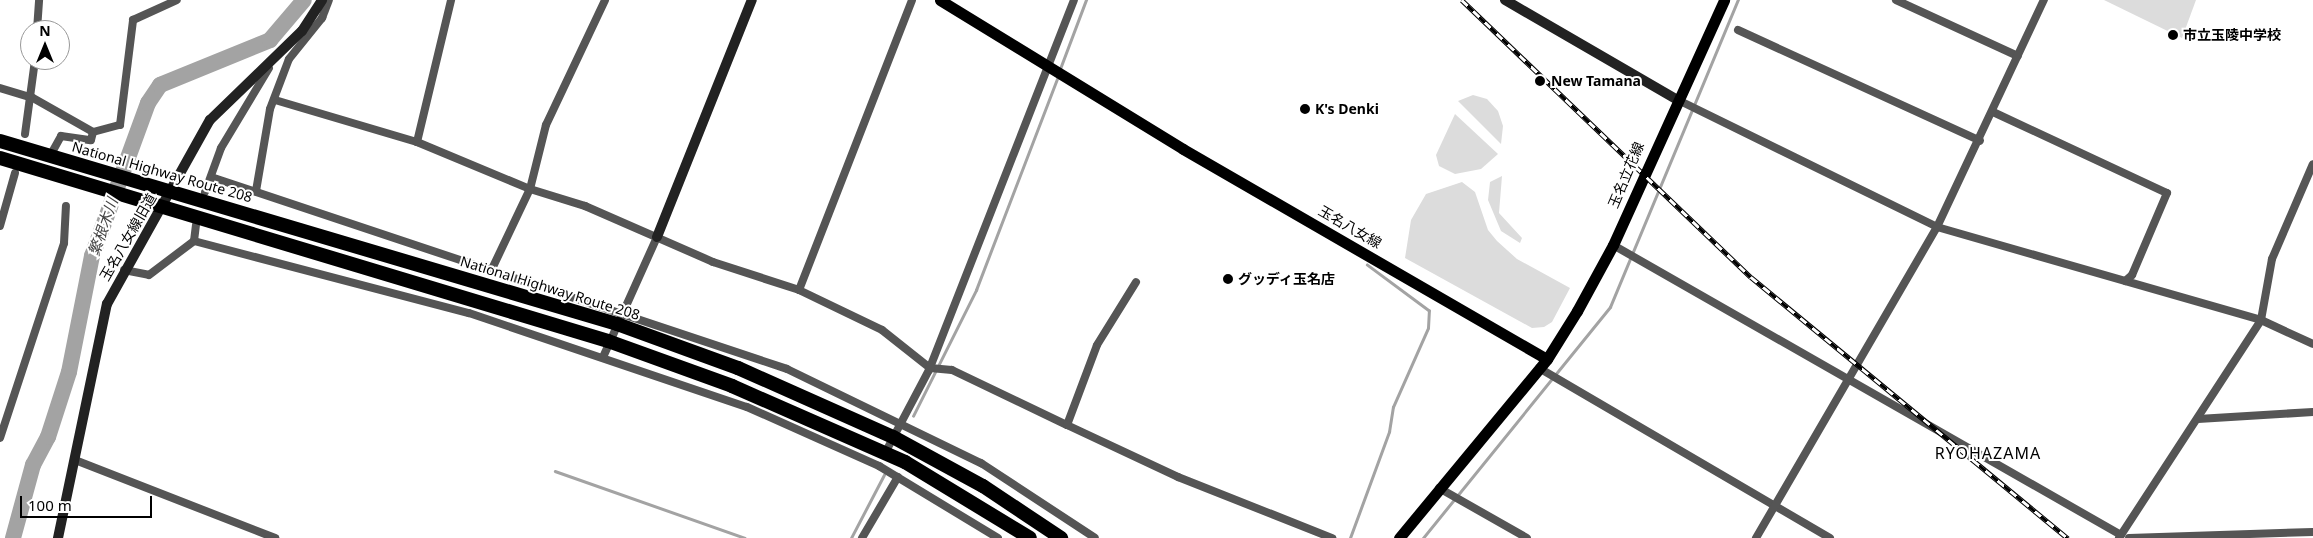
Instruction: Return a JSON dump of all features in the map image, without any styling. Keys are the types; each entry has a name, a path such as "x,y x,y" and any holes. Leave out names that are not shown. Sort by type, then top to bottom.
{"highway":[{"name":"National Highway Route 208","path":"0,141 155,187 621,319 738,368 893,437 983,486 1061,538"},
{"path":"0,158 162,206 789,408 886,452 1030,538"}],"main road":[{"name":"玉名八女線","path":"940,0 1183,149 1547,358"},
{"name":"玉名立花線","path":"1547,358 1613,245 1676,99 1724,0"},
{"path":"1399,538 1547,358"}],"street":[{"path":"38,20 39,0"},
{"path":"0,88 33,98 92,132 120,125 134,20 177,0"},
{"name":"玉名八女線旧道","path":"58,538 76,460 101,325 124,270 210,120 302,31 322,0"},
{"path":"256,191 275,100 289,60 322,18 329,0"},
{"path":"417,142 451,0"},
{"path":"491,271 530,189 546,124 605,0"},
{"path":"606,348 621,319 657,237 752,0"},
{"path":"799,290 912,0"},
{"path":"879,466 930,368 1074,0"},
{"path":"1505,0 1676,99 1937,227 2261,320 2313,344"},
{"path":"1896,0 2018,56"},
{"path":"1756,538 1846,378 1937,227 1980,141 2044,0"},
{"path":"1738,30 1980,141"},
{"path":"205,192 238,115 277,55"},
{"path":"25,134 33,98 34,70"},
{"path":"275,100 417,142 530,189 586,206 713,262 799,290 882,330 930,368 952,370 1178,477 1332,538"},
{"path":"1993,112 2167,193 2132,275 2125,281"},
{"path":"50,156 61,136 91,140 92,132"},
{"path":"1613,245 2120,536 2261,320 2272,259 2313,164"},
{"path":"0,226 15,172"},
{"path":"211,177 491,271 621,319 787,369 902,423 981,463 1095,538"},
{"path":"0,438 64,243 66,206"},
{"path":"124,270 149,275 194,241 196,224"},
{"path":"194,241 606,348 747,407 879,466 998,538"},
{"path":"1067,425 1097,345 1136,282"},
{"path":"1539,368 1830,538"},
{"path":"2198,419 2313,412"},
{"path":"76,460 276,538"},
{"path":"862,538 898,477"},
{"path":"1439,488 1527,538"},
{"path":"2129,538 2313,532"}],"shaded area":[{"path":"2104,0 2196,0 2182,38"},
{"path":"1473,95 1487,99 1498,111 1503,126 1501,144 1458,101"},
{"path":"1455,114 1498,154 1481,169 1455,174 1439,166 1436,155"},
{"path":"1502,176 1499,213 1522,238 1520,243 1501,231 1488,200 1490,182"},
{"path":"1462,182 1475,192 1488,230 1497,241 1517,259 1570,288 1552,322 1544,327 1532,328 1405,258 1411,220 1426,194"}],"waterway":[{"name":"繁根木川","path":"13,538 33,465 48,437 69,372 92,256 148,103 160,85 270,40 304,0"},
{"path":"1060,69 1086,0"},
{"path":"1423,538 1610,307 1738,0"},
{"path":"913,416 976,290 1058,76"},
{"path":"1350,538 1389,432 1393,407 1428,328 1429,311 1367,265"},
{"path":"555,471 745,538"},
{"path":"851,538 884,475"}],"railway":[{"path":"1462,0 1751,277 2068,538"}],"place":[{"name":"市立玉陵中学校","path":"2173,35"},
{"name":"New Tamana","path":"1540,81"},
{"name":"K's Denki","path":"1305,109"},
{"name":"グッディ玉名店","path":"1228,279"}],"district":[{"name":"RYOHAZAMA","path":"1988,453"}]}
